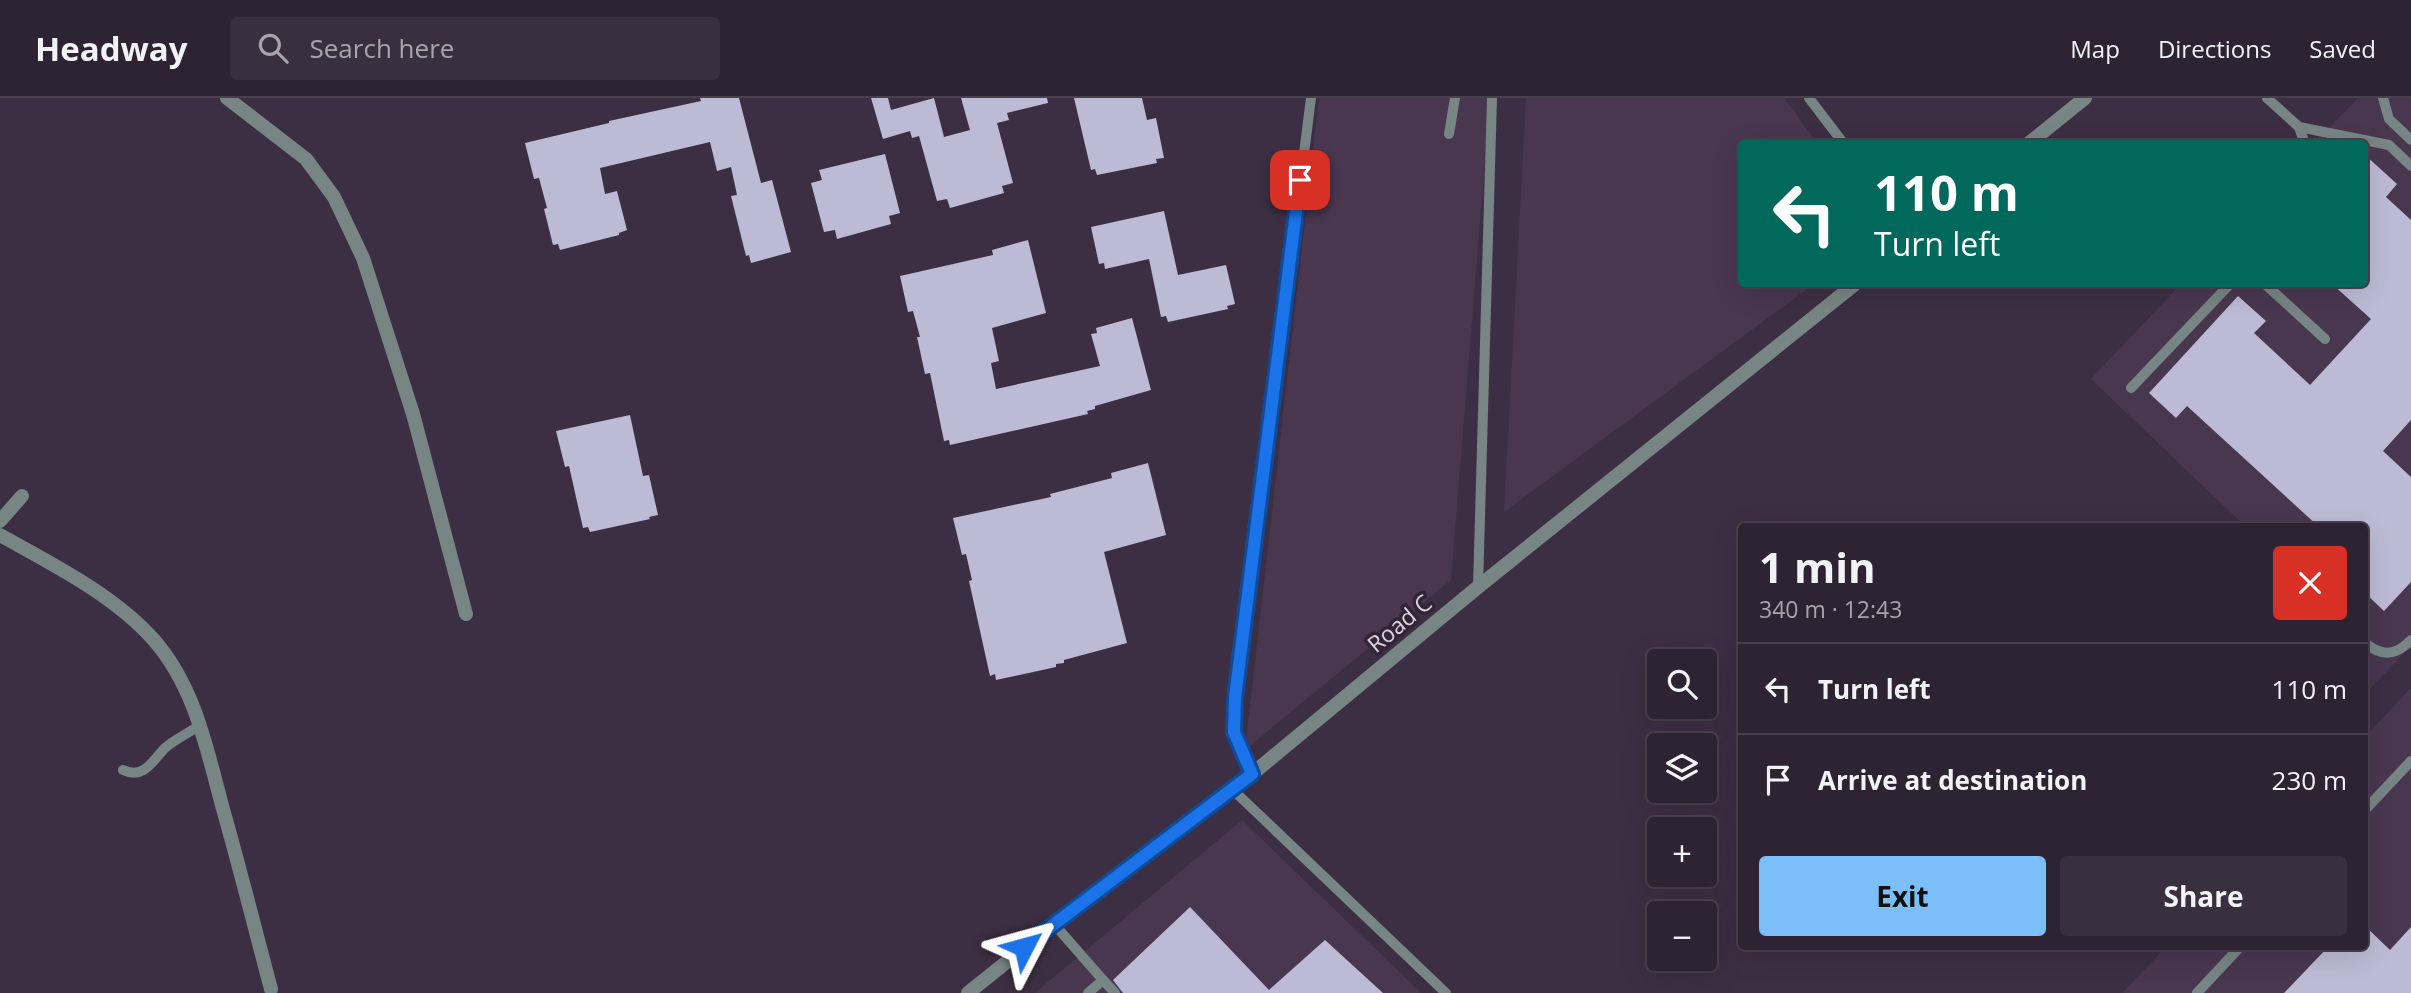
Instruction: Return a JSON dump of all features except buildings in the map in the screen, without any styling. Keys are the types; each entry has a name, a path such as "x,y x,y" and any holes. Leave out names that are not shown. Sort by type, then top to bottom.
{"street":[{"path":"227,98 306,159 334,197 363,258 413,414 466,614"},
{"path":"2033,140 2085,98"},
{"name":"Road C","path":"968,993 1054,923 1252,774 1478,587 1851,287"},
{"path":"0,522 22,496"},
{"path":"0,535 64,572 131,617 171,662 200,725 271,989"}],"lane":[{"path":"1252,774 1234,732 1235,698 1311,98"},
{"path":"1449,134 1455,98"},
{"path":"1478,587 1492,98"},
{"path":"1809,98 1841,140"},
{"path":"2267,98 2299,127 2304,140"},
{"path":"2383,98 2389,119 2411,140"},
{"path":"2299,127 2360,140"},
{"path":"2368,142 2389,145 2411,166"},
{"path":"2131,388 2227,287"},
{"path":"2268,287 2325,339"},
{"path":"2368,645 2387,653 2402,650 2411,640"},
{"path":"123,770 135,774 147,768 163,750 200,725"},
{"path":"2368,807 2411,761"},
{"path":"1232,789 1446,993"},
{"path":"1054,923 1115,993"},
{"path":"2197,993 2237,950"},
{"path":"1088,993 1103,980"}],"shaded area":[{"path":"1319,98 1490,98 1451,580 1245,750"},
{"path":"1526,98 1784,98 1815,140 1738,140 1738,287 1810,287 1504,512"},
{"path":"2358,98 2411,98 2411,646 2368,691 2368,523 2242,523 2091,379 2178,287 2368,287 2368,140 2317,140"},
{"path":"2411,688 2411,993 2122,993 2163,950 2368,950 2368,734"},
{"path":"1242,820 1421,993 1035,993"}],"route":[{"path":"1024,947 1252,774 1234,732 1235,698 1300,180"}]}
